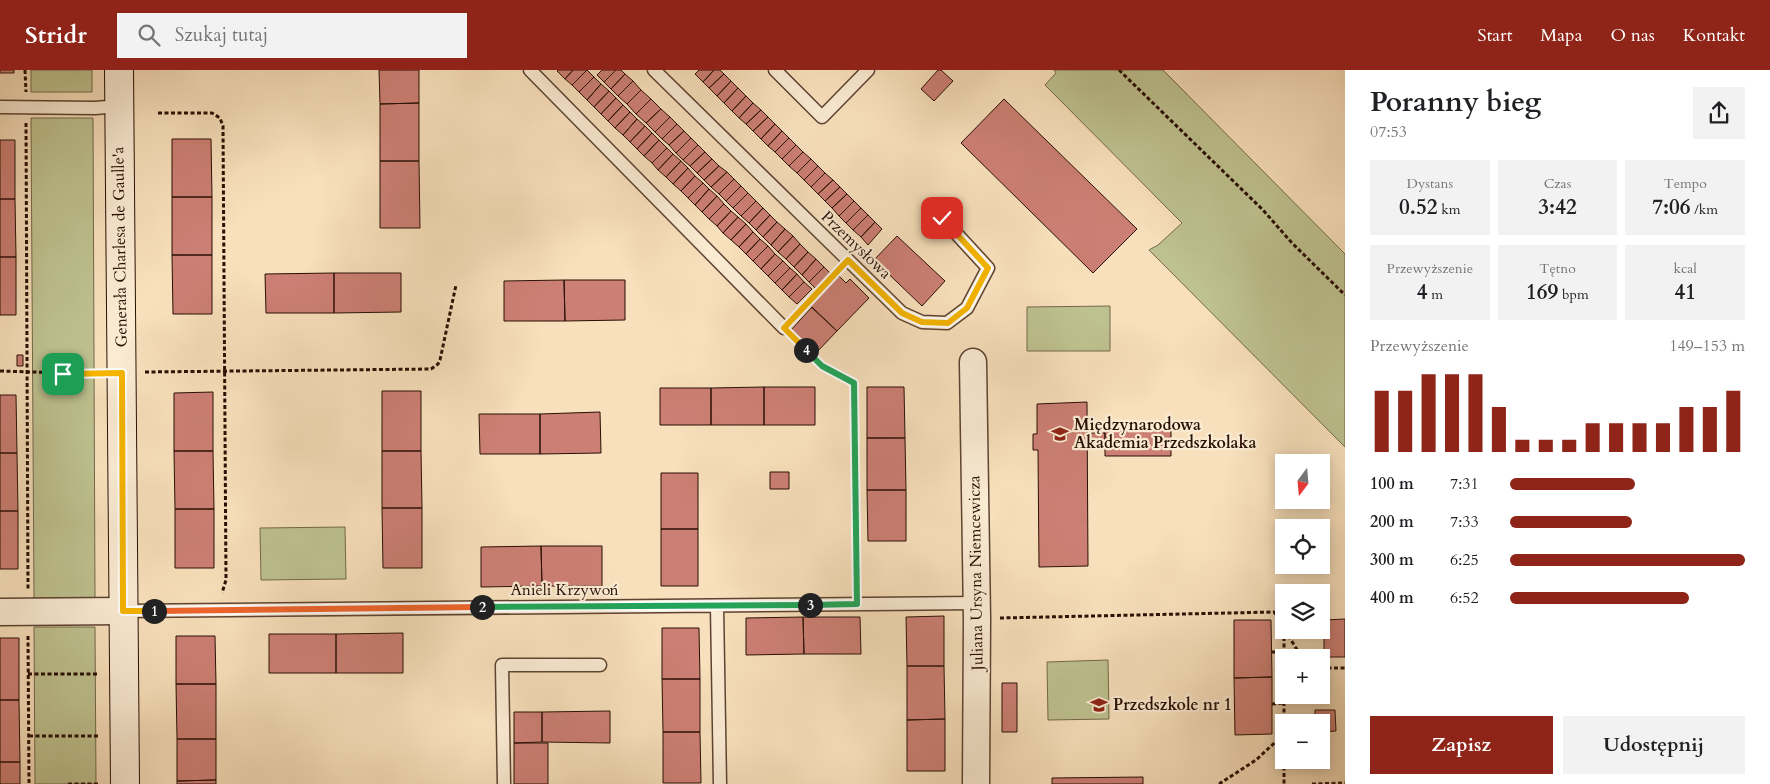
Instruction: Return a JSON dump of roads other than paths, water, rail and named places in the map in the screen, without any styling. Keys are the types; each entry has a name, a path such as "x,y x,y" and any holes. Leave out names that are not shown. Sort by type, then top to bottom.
{"main road":[{"name":"Generała Charlesa de Gaulle'a","path":"119,70 123,611 119,783"}],"street":[{"name":"Juliana Ursyna Niemcewicza","path":"973,362 977,611 976,784"},
{"path":"0,612 123,611"}],"lane":[{"path":"530,70 784,328"},
{"name":"Przemysłowa","path":"654,70 902,313 922,322 948,323 967,308 988,268 942,218"},
{"path":"775,70 822,117 868,70"},
{"path":"0,107 95,108 119,106"},
{"name":"Anieli Krzywoń","path":"123,611 857,604 977,611"},
{"path":"717,606 720,784"},
{"path":"504,784 502,665 600,664"}],"place":[{"name":"Międzynarodowa Akademia Przedszkolaka","path":"1060,434"},
{"name":"Przedszkole nr 1","path":"1099,705"}]}
